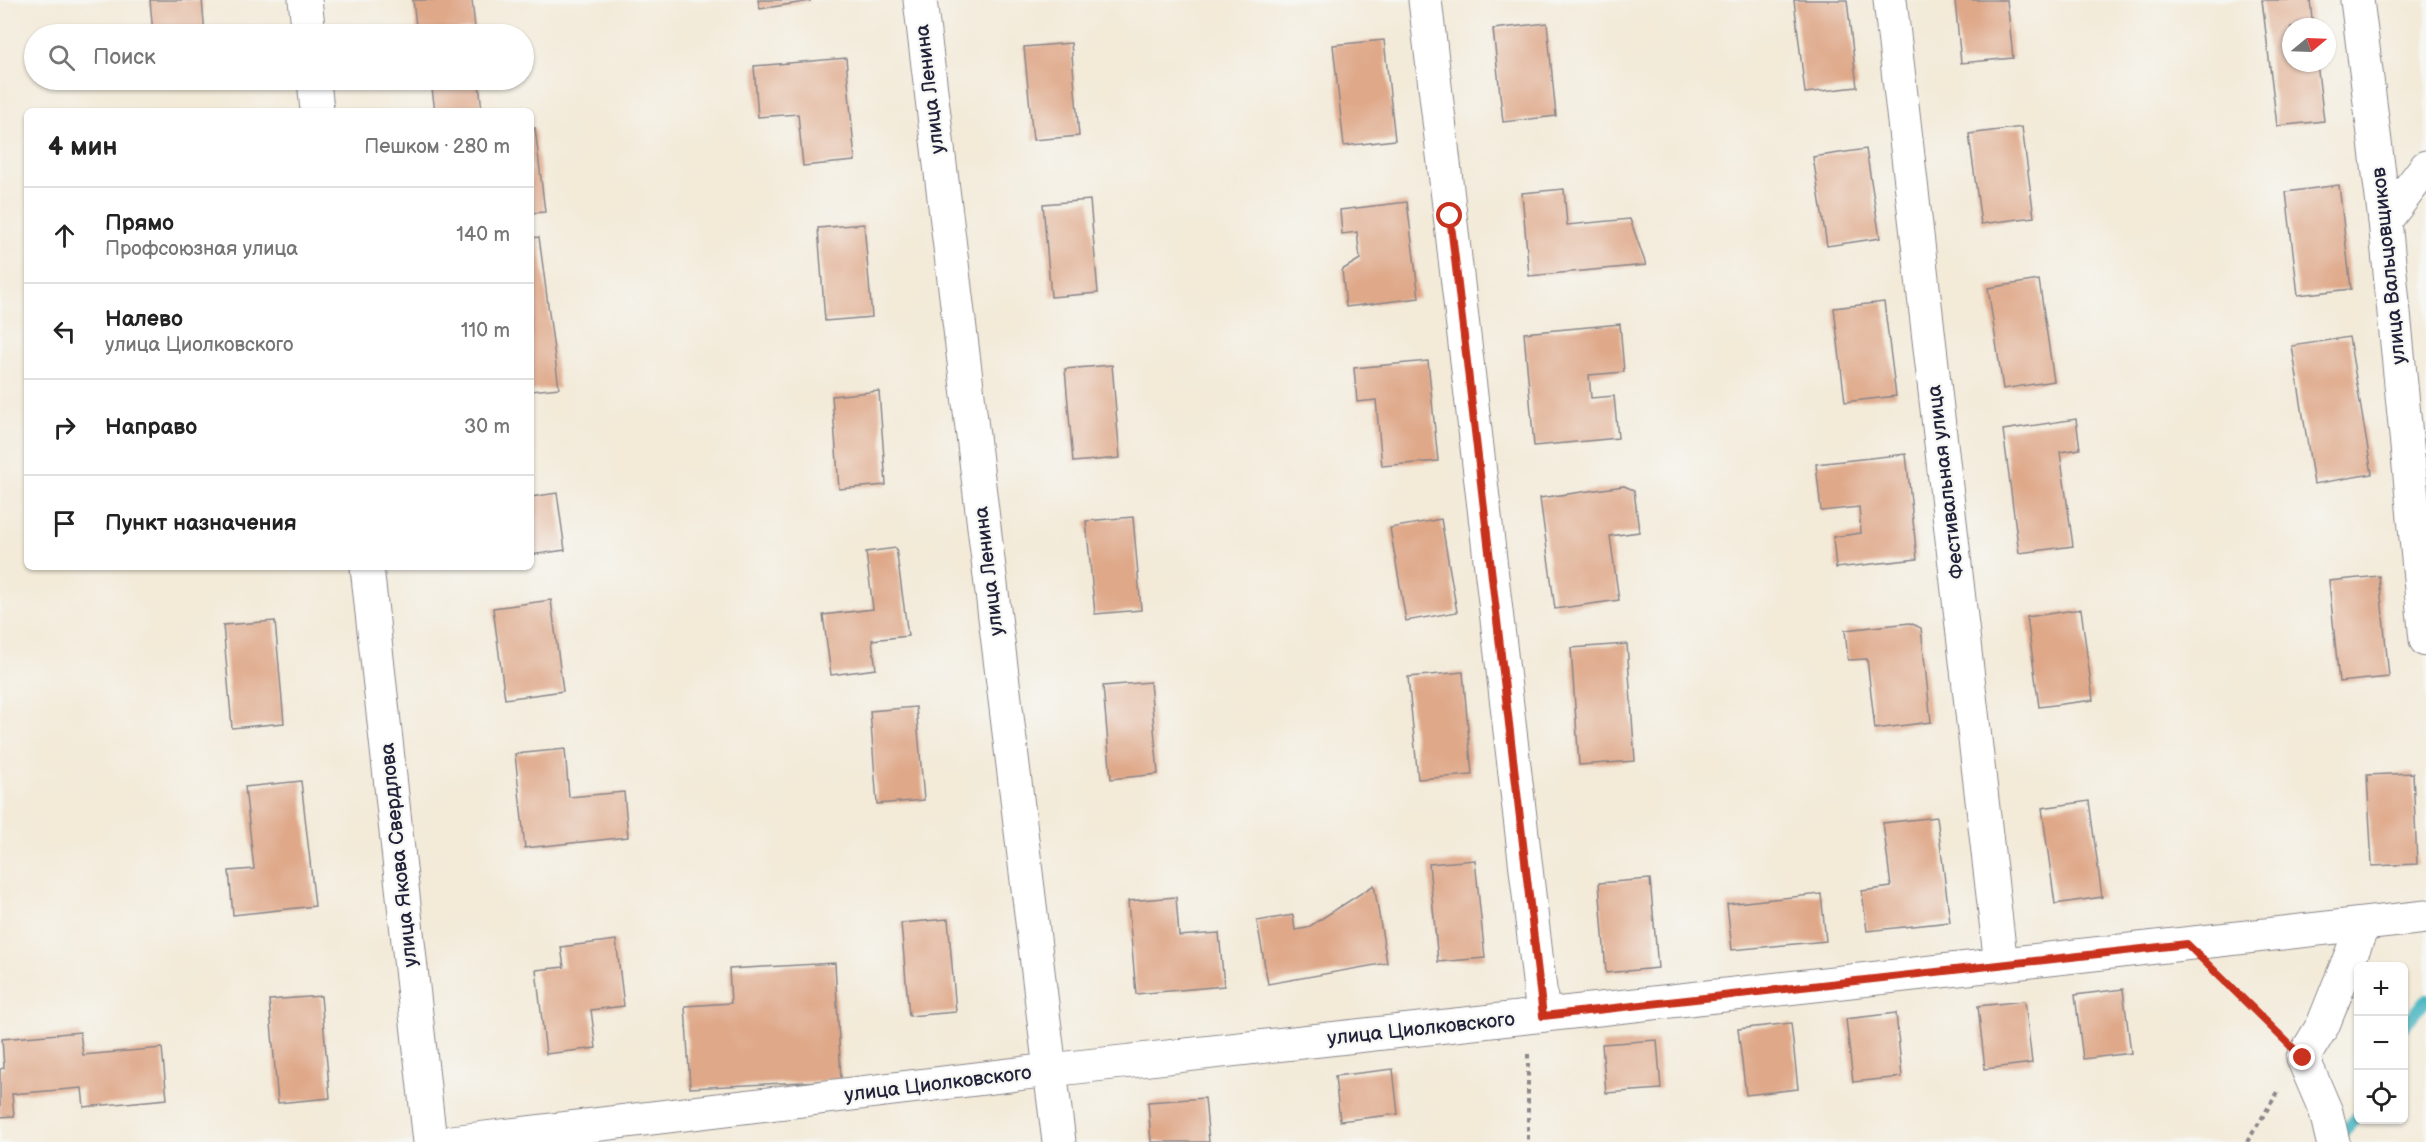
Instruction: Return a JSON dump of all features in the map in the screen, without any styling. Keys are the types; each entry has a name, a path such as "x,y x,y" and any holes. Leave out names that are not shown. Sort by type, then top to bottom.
{"street":[{"path":"305,0 308,24"},
{"name":"улица Ленина","path":"920,0 1059,1142"},
{"path":"1425,0 1543,1016"},
{"name":"Фестивальная улица","path":"1890,0 2001,965"},
{"name":"улица Вальцовщиков","path":"2357,0 2385,221 2426,640"},
{"path":"315,90 317,108"},
{"path":"2385,221 2426,167"},
{"name":"улица Якова Свердлова","path":"367,570 430,1142"},
{"name":"улица Циолковского","path":"452,1142 1050,1070 2426,917"},
{"path":"2333,1142 2326,1112 2303,1058 2323,1025 2363,925"}],"path":[{"path":"2187,944 2303,1058 2268,1106 2247,1142"},
{"path":"1528,1142 1528,1039 1543,1016"}],"building":[{"path":"150,0 202,0 204,24 152,24"},
{"path":"413,0 472,0 475,24 416,24"},
{"path":"758,0 810,0 810,1 760,9"},
{"path":"1794,0 1847,0 1857,87 1805,93"},
{"path":"1955,0 2007,0 2013,58 1961,63"},
{"path":"2262,0 2310,0 2312,18 2282,18 2282,72 2318,72 2324,121 2277,126"},
{"path":"1547,23 1556,116 1503,122 1493,29"},
{"path":"1384,40 1395,140 1344,146 1333,45"},
{"path":"1071,43 1079,136 1033,140 1024,47"},
{"path":"846,58 855,161 803,166 798,114 758,117 754,66"},
{"path":"432,90 480,90 482,108 435,108"},
{"path":"2022,127 2034,217 1981,224 1969,134"},
{"path":"534,128 535,128 545,212 534,213"},
{"path":"1866,149 1880,238 1827,246 1813,157"},
{"path":"2339,185 2351,289 2298,295 2286,192"},
{"path":"1564,189 1567,225 1630,219 1646,265 1529,276 1522,193"},
{"path":"1090,200 1098,293 1051,297 1043,204"},
{"path":"1407,202 1419,298 1346,307 1342,270 1360,259 1357,232 1342,234 1340,210"},
{"path":"864,224 872,317 825,321 818,228"},
{"path":"539,237 559,388 534,391 534,238"},
{"path":"2039,280 2054,381 2003,389 1988,288"},
{"path":"1884,302 1896,396 1845,402 1834,308"},
{"path":"1620,324 1624,372 1589,375 1591,398 1614,396 1618,438 1534,446 1524,333"},
{"path":"2349,337 2372,474 2314,484 2292,346"},
{"path":"1428,361 1438,461 1382,466 1376,400 1357,402 1354,368"},
{"path":"1112,365 1120,458 1073,462 1065,369"},
{"path":"879,391 886,485 839,489 832,396"},
{"path":"2076,419 2080,449 2060,452 2073,546 2019,553 2003,430"},
{"path":"1906,454 1917,559 1836,568 1833,537 1861,533 1859,507 1821,511 1816,464"},
{"path":"1624,486 1634,490 1639,532 1610,536 1619,600 1555,609 1540,498"},
{"path":"557,493 565,550 534,555 534,497"},
{"path":"1133,517 1141,610 1095,614 1086,521"},
{"path":"1441,519 1457,612 1406,621 1390,528"},
{"path":"896,548 908,636 872,640 876,669 831,675 823,615 873,609 866,552"},
{"path":"2379,576 2389,677 2339,682 2329,581"},
{"path":"551,600 563,691 505,699 493,608"},
{"path":"2081,609 2093,700 2039,707 2027,617"},
{"path":"275,621 284,723 232,728 223,625"},
{"path":"1910,623 1921,628 1931,722 1875,729 1867,659 1848,660 1845,630"},
{"path":"1627,644 1635,761 1579,765 1571,648"},
{"path":"1463,672 1472,775 1418,779 1408,677"},
{"path":"1150,682 1158,774 1111,779 1103,686"},
{"path":"916,707 924,800 877,804 870,711"},
{"path":"565,749 569,797 624,792 628,837 525,848 515,754"},
{"path":"2413,773 2417,864 2372,866 2367,775"},
{"path":"301,781 315,906 233,915 229,871 254,869 245,787"},
{"path":"2089,801 2102,897 2055,904 2042,808"},
{"path":"1937,817 1950,922 1867,931 1862,891 1891,887 1883,823"},
{"path":"1475,860 1485,958 1438,962 1429,864"},
{"path":"1650,879 1658,968 1606,973 1599,883"},
{"path":"1374,885 1387,963 1268,984 1257,921 1293,915 1295,930 1307,928"},
{"path":"1821,894 1826,941 1732,950 1727,904"},
{"path":"1176,897 1179,936 1219,933 1224,986 1136,994 1128,901"},
{"path":"948,919 956,1012 909,1016 901,923"},
{"path":"616,940 624,1006 591,1010 596,1048 546,1054 536,970 564,967 561,947"},
{"path":"835,963 841,1080 690,1088 685,1006 731,1003 729,969"},
{"path":"2123,989 2131,1053 2083,1059 2075,995"},
{"path":"321,996 330,1098 278,1103 269,1000"},
{"path":"2025,1001 2032,1063 1985,1069 1978,1006"},
{"path":"1896,1013 1902,1077 1853,1082 1846,1019"},
{"path":"1791,1023 1798,1089 1746,1095 1738,1029"},
{"path":"80,1032 83,1055 162,1048 167,1099 84,1107 82,1088 12,1094 14,1116 0,1117 0,1069 4,1068 2,1039"},
{"path":"1657,1040 1661,1089 1606,1093 1602,1044"},
{"path":"1393,1069 1398,1114 1340,1121 1335,1076"},
{"path":"1205,1098 1209,1142 1151,1142 1148,1102"}],"waterway":[{"path":"2408,1021 2426,1000"},
{"path":"2337,1139 2354,1120"}],"route":[{"path":"1450,216 1543,1016 2187,944 2303,1058"}]}
